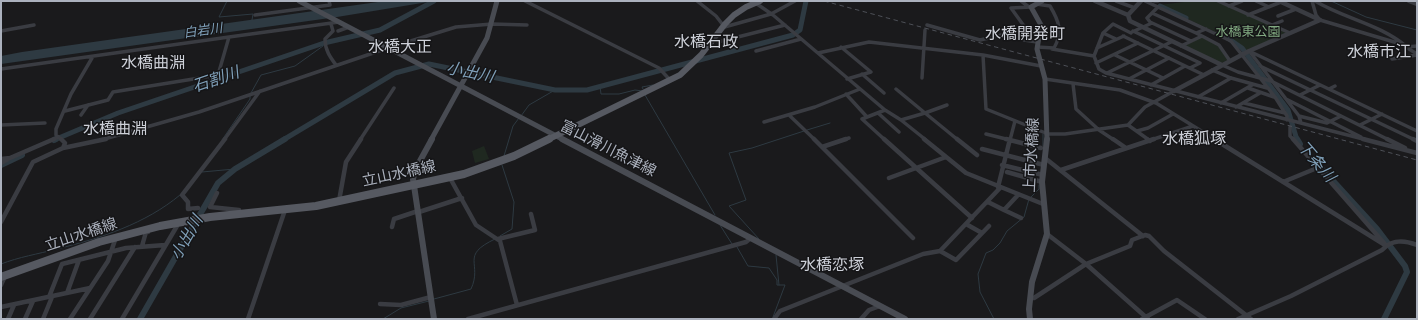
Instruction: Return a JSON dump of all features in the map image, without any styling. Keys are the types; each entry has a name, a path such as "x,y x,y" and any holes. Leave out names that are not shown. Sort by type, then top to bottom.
{"main road":[{"name":"富山滑川魚津線","path":"299,1 905,319"},
{"path":"434,319 413,186 415,170 487,38 497,1"},
{"name":"立山水橋線","path":"3,276 116,237 190,222 201,218 285,210 339,202 450,178 502,161 680,75 694,64 731,16 756,3"},
{"name":"上市水橋線","path":"1030,319 1032,282 1047,234 1043,204 1042,179 1048,134 1045,79 1037,44 1041,25 1036,4"}],"street":[{"path":"255,15 330,5 330,1"},
{"path":"525,1 659,68 670,80"},
{"path":"697,1 716,16 722,27 771,14 795,1"},
{"path":"1021,1 1050,6 1060,22 1057,43 1052,49"},
{"path":"1098,1 1128,15 1130,21 1141,28 1238,72 1270,80 1415,152"},
{"path":"1116,1 1135,8"},
{"path":"1128,15 1141,1"},
{"path":"1145,1 1231,41 1260,66 1299,116 1300,122"},
{"path":"1218,1 1290,33"},
{"path":"1229,6 1242,1"},
{"path":"1256,1 1269,7"},
{"path":"1312,1 1316,15 1320,20"},
{"path":"1315,1 1338,14 1383,31 1401,41 1417,55"},
{"path":"1409,1 1417,4"},
{"path":"1248,15 1280,2 1320,20 1407,47 1417,46"},
{"path":"756,3 794,32 818,54 860,89 872,97 885,110 901,120 974,178 1043,204"},
{"path":"1036,4 1010,8 1024,26 1024,40 1052,49 1094,56"},
{"path":"1158,7 1147,18 1152,23 1192,41"},
{"path":"1278,16 1296,9"},
{"path":"1152,13 1219,45 1230,61"},
{"path":"983,56 986,109 1048,134 1099,130 1128,125 1145,107 1156,103 1174,91 1212,70 1245,53 1320,20"},
{"path":"1,69 338,22"},
{"path":"1272,25 1282,22"},
{"path":"1097,48 1152,23"},
{"path":"331,24 333,31 325,39 325,47 327,53 336,65"},
{"path":"1,222 33,162 63,148 106,139 199,112 336,65 456,27 492,24 527,25"},
{"path":"1190,68 1200,63 1113,24 1103,33 1094,56 1099,69 1106,73 1415,152"},
{"path":"1,31 34,25"},
{"path":"718,42 785,25"},
{"path":"927,25 980,40 1024,30"},
{"path":"338,31 351,28"},
{"path":"1196,33 1206,29"},
{"path":"922,78 925,30"},
{"path":"1103,33 1116,39"},
{"path":"1123,36 1204,75"},
{"path":"1181,46 1202,36"},
{"path":"65,111 108,100 113,92 218,75 228,37"},
{"path":"756,51 799,37"},
{"path":"818,54 869,42 983,56 1041,66"},
{"path":"1106,73 1171,42"},
{"path":"1096,63 1138,43"},
{"path":"840,48 871,72 847,78"},
{"path":"1245,53 1275,97 1288,120"},
{"path":"1245,53 1329,89 1417,131"},
{"path":"1115,55 1163,78"},
{"path":"1392,59 1417,55"},
{"path":"63,148 65,143 56,135 56,129 71,94 92,58"},
{"path":"1129,79 1169,58"},
{"path":"1151,85 1185,66"},
{"path":"1260,66 1417,141"},
{"path":"1212,70 1252,85 1268,88"},
{"path":"862,74 884,93"},
{"path":"1198,97 1231,78"},
{"path":"1045,79 1120,90 1156,103 1386,245"},
{"path":"1073,84 1076,109 1099,130 1126,148"},
{"path":"1221,103 1252,85"},
{"path":"1300,95 1320,85"},
{"path":"1329,89 1335,86"},
{"path":"339,202 347,158 354,150 394,88"},
{"path":"1248,88 1275,97"},
{"path":"764,122 815,107 860,89"},
{"path":"896,89 977,155"},
{"path":"198,208 188,209 188,202 182,195 202,171 260,91"},
{"path":"1236,107 1260,93"},
{"path":"846,94 867,118"},
{"path":"1286,99 1370,141"},
{"path":"1244,103 1285,113"},
{"path":"81,115 88,105"},
{"path":"901,120 947,105"},
{"path":"885,110 862,119 972,218"},
{"path":"878,113 899,132"},
{"path":"1137,131 1148,128 1173,114"},
{"path":"1360,125 1382,114"},
{"path":"789,115 913,238"},
{"path":"1299,116 1327,123 1341,116"},
{"path":"774,319 780,311 923,254 940,251 988,202 999,187 1002,165 1015,121"},
{"path":"1,125 45,123"},
{"path":"1128,125 1150,141"},
{"path":"1061,170 1193,126"},
{"path":"1290,127 1290,136 1386,245"},
{"path":"986,134 1041,148"},
{"path":"1,162 59,137"},
{"path":"822,147 849,138"},
{"path":"982,149 1044,165"},
{"path":"889,178 946,157"},
{"path":"1,159 10,158"},
{"path":"1045,158 1143,236"},
{"path":"1002,165 1042,179"},
{"path":"1283,182 1317,168"},
{"path":"1007,172 1042,179"},
{"path":"450,178 476,226 500,241 517,306"},
{"path":"217,193 210,207 239,210 237,214"},
{"path":"1004,210 1018,195"},
{"path":"392,226 394,219 462,198"},
{"path":"988,202 1021,218"},
{"path":"248,319 285,210"},
{"path":"498,239 535,230 531,214"},
{"path":"142,246 146,232 190,222"},
{"path":"966,224 982,233"},
{"path":"122,319 177,226"},
{"path":"940,251 956,260 989,226"},
{"path":"1047,234 1086,264 1145,318 1177,300 1205,319"},
{"path":"1030,298 1034,298 1086,264 1130,246 1132,240 1143,236 1149,236 1164,251 1251,319"},
{"path":"70,319 108,261 116,237"},
{"path":"468,319 746,242 751,238"},
{"path":"1238,319 1292,296 1382,250 1386,245 1402,240 1417,245"},
{"path":"43,319 62,264 135,247 165,245"},
{"path":"90,319 135,247"},
{"path":"68,293 79,260"},
{"path":"1,285 3,276"},
{"path":"1,307 91,288"},
{"path":"380,304 401,304 431,297"},
{"path":"25,319 33,301"},
{"path":"8,319 14,305"},
{"path":"861,319 869,310 880,306"}],"green space":[{"name":"水橋東公園","path":"1193,1 1217,1 1290,33 1246,50 1228,38 1158,5"},
{"path":"1202,37 1218,46 1228,60 1221,63 1184,46"},
{"path":"484,146 489,159 475,163 472,151"}],"water":[{"name":"白岩川","path":"385,1 434,1 337,17 1,64 1,56 22,52"}],"waterway":[{"name":"白岩川","path":"227,1 219,17 253,14 252,20"},
{"name":"石割川","path":"56,139 54,140 118,113 324,43 380,30 434,1"},
{"name":"小出川","path":"283,140 395,73 429,64 555,90 587,90 793,35 800,30 806,1"},
{"path":"1331,1 1366,17 1417,30"},
{"name":"下条川","path":"1160,6 1186,18"},
{"name":"下条川","path":"1226,37 1242,48 1288,110 1297,140"},
{"name":"石割川","path":"326,44 331,41"},
{"path":"251,93 261,75 295,66 323,46"},
{"path":"643,89 642,87 653,85"},
{"path":"600,86 601,94 619,94 635,90 643,91"},
{"path":"521,116 529,105 555,90"},
{"path":"645,95 715,215"},
{"path":"222,140 250,99 250,96"},
{"path":"504,156 513,126 519,118"},
{"path":"807,130 830,123"},
{"path":"759,239 729,206 746,200 729,153 752,148 804,131"},
{"path":"1043,134 1043,146"},
{"name":"小出川","path":"140,319 218,183 235,169 285,139"},
{"name":"下条川","path":"1297,139 1300,144"},
{"name":"石割川","path":"1,165 22,155"},
{"name":"下条川","path":"1314,160 1377,229 1405,266 1407,272 1384,319"},
{"path":"500,236 512,229 514,202 502,165"},
{"path":"202,172 235,169"},
{"path":"1031,197 1039,189 1039,185"},
{"path":"1,264 22,257 90,240 122,229 152,214 180,195"},
{"path":"994,319 980,292 978,274 986,253 993,250 1000,243 1007,231 1024,217 1029,199"},
{"path":"720,225 732,244"},
{"path":"434,299 471,289 475,273 475,255 484,245 495,239"},
{"path":"737,247 748,266 769,268 777,280 777,285 779,285"},
{"path":"776,255 779,285"},
{"path":"773,317 785,285 779,285"},
{"path":"383,319 401,308 429,301"}],"railway":[{"path":"824,1 1417,160"}],"district":[{"name":"水橋開発町","path":"1025,34"},
{"name":"水橋石政","path":"706,42"},
{"name":"水橋大正","path":"400,47"},
{"name":"水橋市江","path":"1379,52"},
{"name":"水橋曲淵","path":"153,63"},
{"name":"水橋曲淵","path":"115,129"},
{"name":"水橋狐塚","path":"1194,139"},
{"name":"水橋恋塚","path":"832,265"}]}
